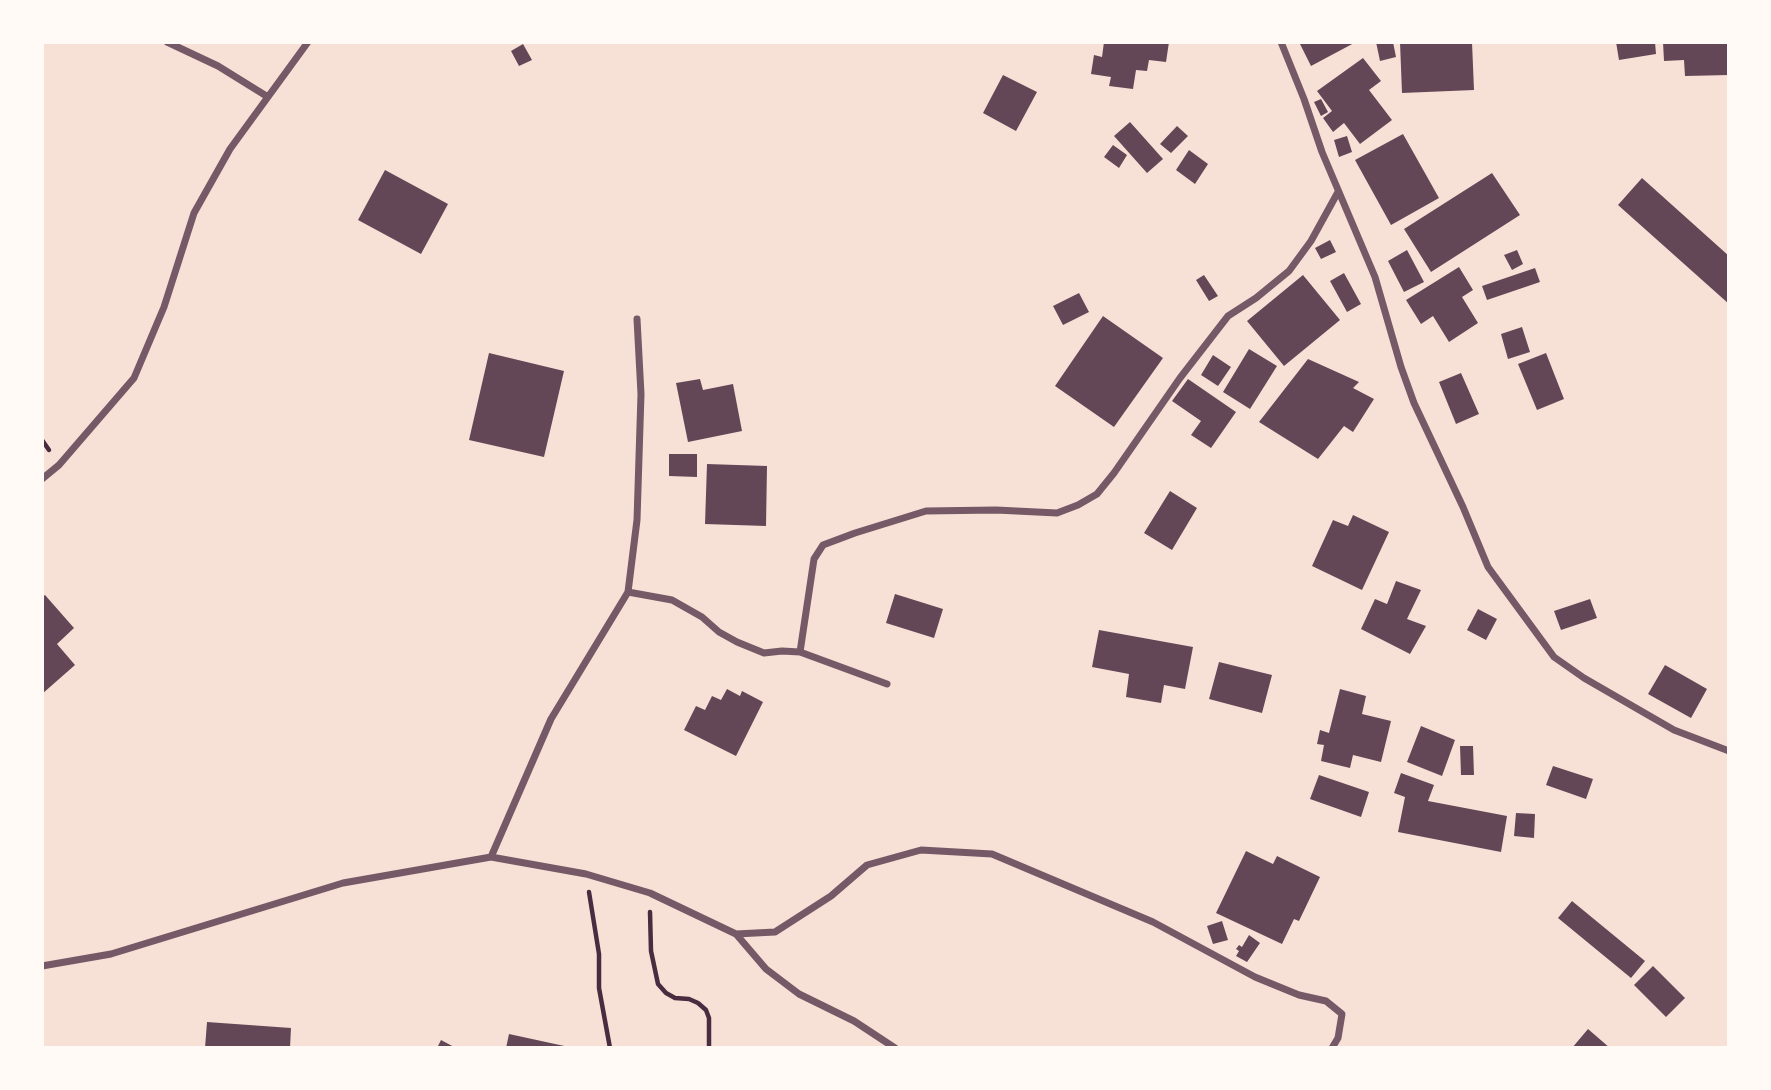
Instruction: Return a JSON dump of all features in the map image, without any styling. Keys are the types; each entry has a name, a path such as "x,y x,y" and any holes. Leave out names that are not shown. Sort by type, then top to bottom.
{"street":[{"path":"167,42 218,66 268,97"},
{"path":"42,479 59,465 134,378 164,307 194,213 230,149 308,42"},
{"path":"1281,42 1375,277 1414,403 1488,567 1554,657 1584,678 1674,730 1729,751"},
{"path":"800,652 814,559 823,545 926,511 1058,513 1097,494 1180,378 1228,317 1289,271 1311,241 1339,192"},
{"path":"491,857 551,719 628,592 637,520 641,394 637,319"},
{"path":"628,592 672,600 702,617 719,632 764,653 800,652 887,684"},
{"path":"736,934 775,932 831,896 867,865 921,850 992,854 1153,922 1255,977 1299,995 1326,1000 1342,1014 1338,1038 1332,1048"},
{"path":"42,966 111,954 343,883 491,857 586,874 650,893 736,934 766,969 799,994 854,1021 895,1048"}],"path":[{"path":"586,874 599,954 599,988 610,1048"},
{"path":"650,893 651,951 658,984 675,998 689,999 706,1010 709,1018 709,1048"}],"building":[{"path":"1104,42 1169,42 1166,62 1149,60 1147,71 1136,70 1133,89 1109,86 1111,77 1091,74 1094,55 1102,57"},
{"path":"1299,42 1356,42 1311,66"},
{"path":"1376,42 1393,42 1396,57 1380,61"},
{"path":"1400,42 1472,42 1474,90 1402,93"},
{"path":"1616,42 1655,42 1656,54 1619,60"},
{"path":"1663,42 1729,42 1729,75 1685,76 1684,60 1664,61"},
{"path":"523,44 532,60 519,66 511,51"},
{"path":"1363,58 1381,81 1369,90 1392,120 1360,144 1344,123 1333,132 1323,118 1332,111 1317,91"},
{"path":"1003,75 1037,92 1016,131 983,113"},
{"path":"1321,99 1328,112 1321,116 1314,102"},
{"path":"1130,122 1163,159 1147,173 1114,136"},
{"path":"1177,126 1188,136 1171,153 1160,144"},
{"path":"1403,134 1439,198 1391,225 1355,160"},
{"path":"1347,136 1352,152 1339,157 1334,140"},
{"path":"1113,145 1127,155 1119,168 1104,157"},
{"path":"1189,150 1208,164 1195,184 1176,170"},
{"path":"385,170 448,204 421,254 358,220"},
{"path":"1492,173 1520,215 1431,272 1404,229"},
{"path":"1642,178 1729,256 1729,304 1618,205"},
{"path":"1330,240 1336,252 1321,259 1315,248"},
{"path":"1407,250 1424,282 1404,292 1388,261"},
{"path":"1517,250 1523,264 1512,270 1504,255"},
{"path":"1459,267 1473,290 1462,297 1478,323 1449,342 1433,316 1421,324 1406,300"},
{"path":"1535,268 1540,282 1487,300 1482,286"},
{"path":"1344,273 1361,304 1347,312 1330,281"},
{"path":"1204,275 1218,296 1209,301 1196,280"},
{"path":"1303,275 1340,320 1284,366 1247,321"},
{"path":"1079,293 1089,312 1063,325 1053,306"},
{"path":"1103,316 1163,358 1114,427 1055,386"},
{"path":"1522,327 1530,352 1508,359 1501,334"},
{"path":"1249,349 1277,366 1250,409 1223,392"},
{"path":"489,353 564,371 544,457 469,440"},
{"path":"1546,353 1564,399 1537,410 1518,364"},
{"path":"1213,355 1231,367 1218,386 1201,375"},
{"path":"1308,359 1359,382 1353,388 1374,399 1353,432 1344,426 1318,459 1259,422"},
{"path":"1461,373 1479,414 1456,424 1439,382"},
{"path":"700,379 703,390 733,384 742,431 688,442 676,383"},
{"path":"1188,379 1236,412 1211,448 1191,435 1201,421 1172,401"},
{"path":"669,454 697,454 697,477 669,476"},
{"path":"707,464 767,466 766,526 705,524"},
{"path":"1170,491 1197,508 1172,550 1144,533"},
{"path":"1353,515 1389,532 1362,590 1312,566 1333,520 1348,526"},
{"path":"1396,581 1421,590 1407,619 1426,626 1410,654 1361,629 1375,599 1387,604"},
{"path":"895,594 943,609 934,638 886,623"},
{"path":"45,595 74,628 57,644 75,665 42,694 42,597"},
{"path":"1590,599 1597,618 1561,630 1554,611"},
{"path":"1478,609 1497,619 1486,640 1467,630"},
{"path":"1099,630 1193,647 1185,689 1164,685 1161,703 1126,697 1129,674 1092,667"},
{"path":"1219,662 1272,675 1262,713 1209,699"},
{"path":"1665,665 1707,689 1691,718 1648,694"},
{"path":"727,689 740,696 742,691 763,702 736,756 684,730 696,706 705,710 712,696 721,700"},
{"path":"1340,689 1366,696 1362,714 1391,721 1381,762 1353,755 1350,768 1321,761 1324,745 1317,744 1320,730 1329,733"},
{"path":"1421,726 1455,740 1442,776 1407,762"},
{"path":"1460,746 1473,746 1474,775 1461,775"},
{"path":"1553,766 1593,779 1586,799 1546,785"},
{"path":"1401,773 1434,785 1428,801 1507,816 1501,852 1398,832 1405,797 1394,793"},
{"path":"1319,775 1369,792 1361,817 1310,799"},
{"path":"1516,813 1535,814 1534,838 1514,836"},
{"path":"1246,851 1273,864 1277,856 1320,877 1299,921 1294,919 1282,944 1216,913"},
{"path":"1572,901 1645,961 1631,978 1558,918"},
{"path":"1222,921 1228,940 1213,944 1207,926"},
{"path":"1249,935 1260,943 1247,962 1236,956 1239,951 1236,949 1239,945 1242,947"},
{"path":"1653,966 1685,998 1666,1017 1634,985"},
{"path":"207,1022 291,1028 290,1048 205,1048"},
{"path":"1588,1029 1610,1048 1572,1048"},
{"path":"509,1034 569,1047 569,1048 506,1048"},
{"path":"441,1040 456,1048 437,1048"}]}
